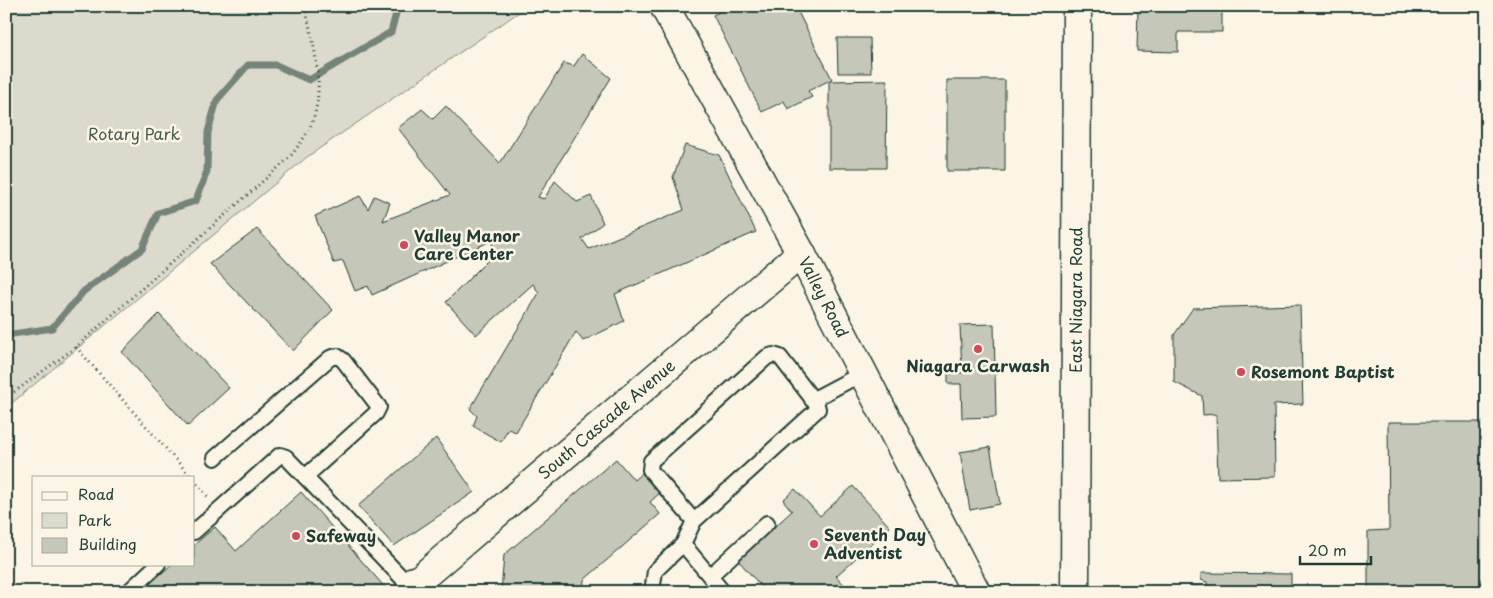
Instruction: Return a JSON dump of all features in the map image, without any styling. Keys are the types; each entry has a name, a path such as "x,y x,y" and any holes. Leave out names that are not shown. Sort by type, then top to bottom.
{"street":[{"name":"Valley Road","path":"664,6 801,253 976,592"},
{"name":"East Niagara Road","path":"1075,592 1077,6"},
{"name":"South Cascade Avenue","path":"411,582 420,579 801,253"}],"lane":[{"path":"652,592 655,570 683,544 694,521 815,413 817,405 780,357 773,355 767,357 651,461 650,470 694,521"},
{"path":"215,458 330,358 337,356 343,360 380,407 376,413 305,477"},
{"path":"812,400 863,373"},
{"path":"195,531 280,455 286,457 402,578 411,582"},
{"path":"710,576 767,523"},
{"path":"683,544 723,592"},
{"path":"128,592 156,566"}],"path":[{"path":"6,398 76,347 289,158 309,129 317,106 316,56 306,6"},
{"path":"76,347 189,476"}],"green space":[{"name":"Rotary Park","path":"6,6 528,6 307,157 6,408"}],"building":[{"path":"731,6 795,6 832,79 808,91 812,97 788,109 784,101 762,112 713,15"},
{"path":"1138,6 1222,6 1222,32 1178,32 1178,52 1137,51"},
{"path":"837,38 870,38 871,73 838,73"},
{"name":"Valley Manor Care Center","path":"582,54 611,78 538,197 544,199 555,181 577,202 591,196 603,223 582,239 589,249 684,210 673,177 685,145 719,155 756,232 615,294 624,321 583,341 576,332 516,432 508,429 501,442 473,426 477,416 470,409 539,293 533,284 476,335 446,302 495,253 491,241 372,295 368,286 355,291 343,261 334,263 315,216 360,196 368,209 374,196 390,203 383,221 450,195 398,128 422,109 433,119 446,106 500,163 564,63 574,66"},
{"path":"887,80 886,168 829,168 829,81"},
{"path":"947,80 1005,80 1005,171 947,171"},
{"path":"257,229 333,310 293,351 210,264"},
{"path":"1300,305 1303,404 1274,405 1275,477 1218,478 1216,414 1203,415 1202,396 1174,382 1174,335 1193,308"},
{"path":"159,314 229,388 188,426 122,352"},
{"name":"Niagara Carwash","path":"994,324 996,417 962,418 961,384 948,384 948,374 962,373 960,325"},
{"path":"1388,422 1487,422 1487,592 1368,589 1368,531 1389,530"},
{"path":"436,438 474,492 394,546 358,506"},
{"path":"990,447 1000,504 970,510 960,452"},
{"path":"616,459 634,480 643,472 661,492 650,502 660,514 584,580 583,592 501,592 504,555"},
{"name":"Seventh Day Adventist","path":"853,486 890,527 836,576 851,592 766,592 738,560 792,511 783,500 795,489 820,516"},
{"name":"Safeway","path":"301,492 389,592 141,592 170,566 195,566 195,544 215,527 236,551"},
{"path":"1201,573 1291,574 1291,592 1192,592 1192,586 1207,586 1207,582 1201,580"}],"waterway":[{"path":"6,333 13,334 52,328 84,291 142,249 158,213 196,201 207,171 208,132 217,100 248,65 276,65 309,80 391,32 398,6"}],"place":[{"name":"Valley Manor Care Center","path":"404,245"},
{"name":"Niagara Carwash","path":"978,349"},
{"name":"Rosemont Baptist","path":"1241,372"},
{"name":"Safeway","path":"296,536"},
{"name":"Seventh Day Adventist","path":"814,544"}]}
